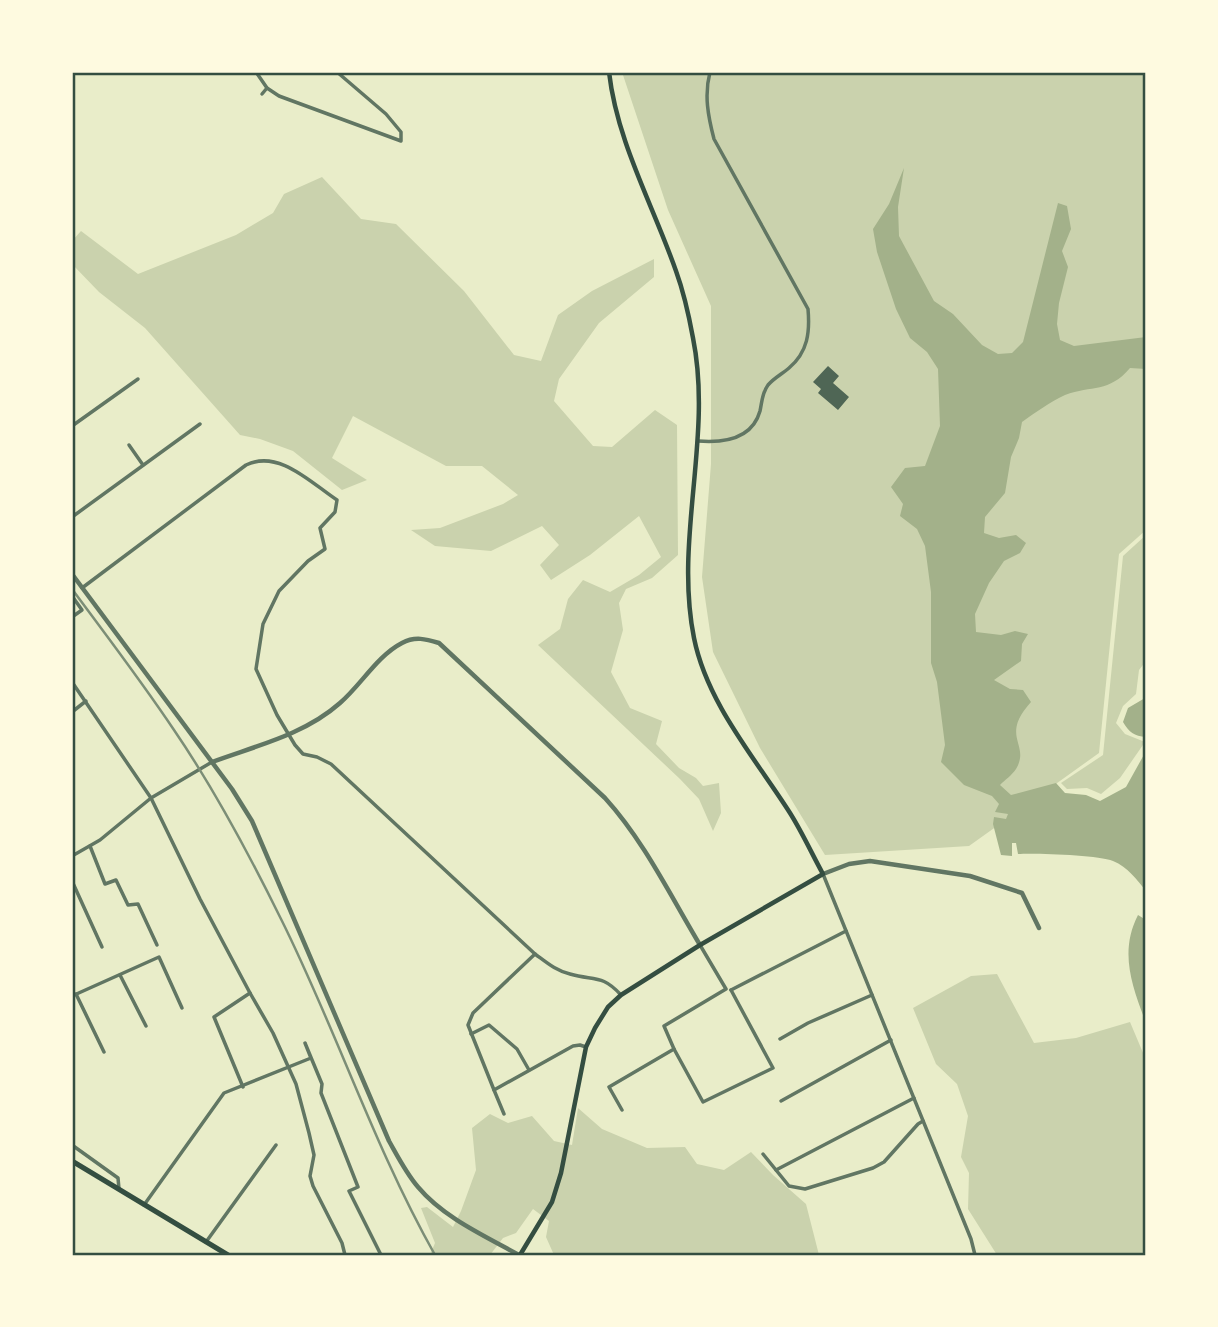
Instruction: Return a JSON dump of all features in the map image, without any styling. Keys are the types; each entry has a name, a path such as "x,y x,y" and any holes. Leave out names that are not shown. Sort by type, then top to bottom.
{"highway":[{"path":"72,1161 228,1255"}],"main road":[{"path":"519,1255 552,1202 561,1173 586,1047 608,1007 621,995 700,945 823,874 793,817 720,706 694,638 688,570 698,441 698,372 687,308 676,271 625,143 612,95 609,72"}],"street":[{"path":"256,72 267,88 279,96 401,141 401,132 386,114 337,72"},
{"path":"698,441 719,443 739,438 753,426 760,413 766,387 802,355 810,326 808,309 714,139 706,95 710,72"},
{"path":"262,94 267,88"},
{"path":"72,426 138,379"},
{"path":"72,517 200,424"},
{"path":"129,445 143,465"},
{"path":"82,588 246,465 257,460 268,459 281,463 337,500 335,512 320,528 325,549 308,561 279,591 260,636 256,669 277,715 303,754 331,764 535,954 553,968 568,974 610,983 621,995"},
{"path":"72,574 212,762 252,821 401,1164 419,1188 439,1207 519,1255"},
{"path":"72,596 82,610 72,617"},
{"path":"72,856 130,818 151,798 212,762 310,724 340,703 400,644 412,639 425,639 439,643 605,797 634,832 728,990 773,1068 703,1102 664,1026 728,990 846,931"},
{"path":"72,682 151,798 290,1067 314,1155 310,1176 342,1243 345,1255"},
{"path":"72,712 86,701"},
{"path":"90,846 105,884 116,880 128,905 138,904 157,945"},
{"path":"975,1255 971,1239 823,874 849,864 870,861 970,876 1022,893 1039,929"},
{"path":"72,881 102,947"},
{"path":"504,1114 468,1025 473,1013 535,954"},
{"path":"104,1052 74,995 159,957 182,1008"},
{"path":"120,974 146,1026"},
{"path":"243,1087 215,1017 250,993"},
{"path":"779,1039 872,995"},
{"path":"471,1034 489,1025 517,1049 529,1071"},
{"path":"780,1101 891,1040"},
{"path":"144,1205 224,1093 311,1058 305,1043 322,1084 321,1093 358,1187 349,1191 381,1255"},
{"path":"494,1090 573,1046 586,1047"},
{"path":"622,1110 609,1087 674,1049"},
{"path":"776,1171 914,1098"},
{"path":"764,1154 789,1186 804,1189 873,1168 884,1162 923,1121"},
{"path":"72,1145 118,1178 120,1190"},
{"path":"206,1242 276,1145"}],"shaded area":[{"path":"622,72 1146,72 1146,530 1119,554 1099,753 969,846 825,855 760,748 713,652 702,577 711,464 711,306 668,210"},
{"path":"904,168 898,207 899,236 934,301 953,314 982,345 998,354 1012,353 1023,342 1058,203 1067,206 1071,229 1062,251 1068,267 1059,303 1057,324 1060,340 1074,346 1146,337 1146,369 1130,368 1107,385 1065,395 1022,422 1011,457 1005,493 985,517 984,533 999,538 1016,535 1026,543 1020,553 1004,561 989,583 975,614 976,632 1001,635 1015,631 1028,634 1022,644 1021,661 994,680 1010,689 1023,690 1031,702 1017,724 1020,760 1014,771 1000,785 1011,795 1056,783 1065,793 1086,795 1100,801 1126,787 1146,751 1146,891 1132,874 1113,861 1105,859 1018,854 1016,843 1012,843 1012,856 1001,855 993,824 994,817 1006,819 1008,814 995,812 999,804 992,796 964,785 941,762 945,745 937,682 931,663 931,592 925,546 917,529 900,516 903,504 891,487 905,468 925,466 940,426 938,369 927,352 910,338 896,309 877,252 873,229 889,204"},
{"path":"322,177 361,219 396,224 464,291 514,355 541,361 558,315 592,291 654,259 654,277 599,323 559,379 554,401 593,446 612,447 655,410 677,425 678,555 652,578 626,589 619,603 623,630 611,672 630,708 662,721 656,744 679,768 696,778 703,786 719,783 721,813 713,831 699,799 538,645 560,629 568,599 583,580 610,592 639,575 661,557 639,516 590,555 551,580 540,565 559,545 542,526 491,551 435,546 411,530 440,528 503,504 518,495 482,466 446,466 353,416 332,458 367,480 342,490 293,451 240,435 145,328 99,292 72,264 72,241 81,231 138,274 236,235 273,213 284,194"},
{"path":"1146,535 1146,661 1139,670 1136,694 1123,706 1116,723 1125,734 1145,742 1120,778 1101,794 1087,788 1067,789 1061,783 1103,755 1123,556"},
{"path":"1146,685 1146,737 1132,733 1123,722 1128,708 1145,698"},
{"path":"1138,915 1146,920 1146,1023 1132,982 1128,956 1132,929"},
{"path":"997,974 1034,1043 1076,1038 1130,1022 1146,1060 1144,1255 997,1255 968,1209 969,1173 961,1157 968,1116 957,1084 936,1064 913,1008 971,976"},
{"path":"578,1108 602,1129 647,1148 685,1147 697,1164 724,1170 751,1152 806,1204 819,1255 554,1255 546,1237 549,1221 533,1209 516,1233 503,1238 490,1255 430,1255 435,1243 421,1208 427,1207 453,1227 476,1170 472,1128 490,1114 508,1123 532,1116 554,1141 572,1145"}],"building":[{"path":"828,366 839,376 833,383 849,397 838,410 818,393 821,389 813,382"}],"railway":[{"path":"72,589 174,730 244,846 301,961 393,1172 435,1255"}]}
